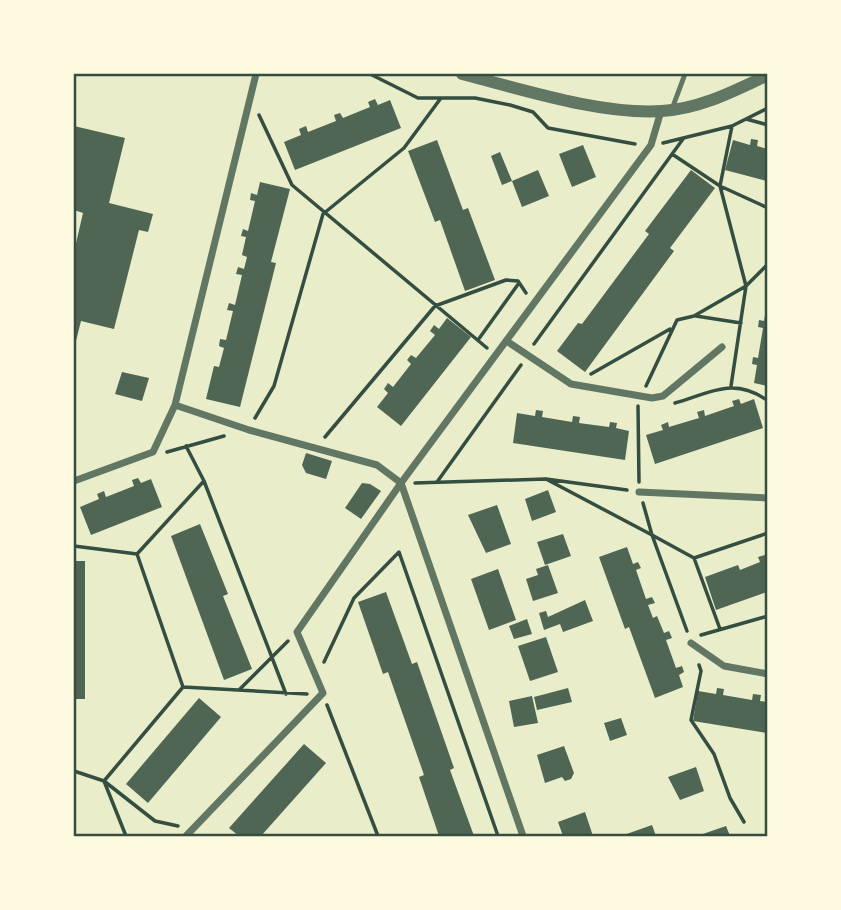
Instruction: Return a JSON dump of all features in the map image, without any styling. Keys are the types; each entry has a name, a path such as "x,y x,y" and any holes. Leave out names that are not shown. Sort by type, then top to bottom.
{"street":[{"path":"74,481 153,452 175,405 256,74"},
{"path":"462,74 594,105 666,110 713,101 768,75"},
{"path":"186,836 323,693 297,632 401,483 508,342 651,145 666,110"},
{"path":"508,342 571,384 652,398 663,396 722,347"},
{"path":"175,405 249,430 377,465 401,483 523,836"},
{"path":"639,492 768,498"},
{"path":"691,643 724,666 768,674"}],"lane":[{"path":"666,110 685,74"}],"path":[{"path":"250,97 292,185 435,306 498,355"},
{"path":"153,452 249,430 274,386 324,214 404,148 441,98"},
{"path":"746,119 768,125"},
{"path":"437,482 682,139"},
{"path":"672,153 720,186 768,208"},
{"path":"731,386 746,286 768,264"},
{"path":"317,447 435,306 506,280 519,283 534,305"},
{"path":"478,341 519,283"},
{"path":"694,316 741,323"},
{"path":"571,384 672,328"},
{"path":"186,446 204,481 287,694"},
{"path":"546,479 652,536 701,671 691,720 714,754 730,798 744,821"},
{"path":"401,483 546,479 639,492"},
{"path":"137,554 204,481"},
{"path":"74,546 137,554"},
{"path":"317,679 354,598 399,552 498,836"},
{"path":"137,554 183,687"},
{"path":"694,558 720,629"},
{"path":"691,643 695,637 768,616"},
{"path":"238,691 297,632"},
{"path":"183,687 287,694 323,693 378,836"},
{"path":"103,781 183,687"},
{"path":"74,771 103,781 155,821 172,826 196,825"},
{"path":"103,781 127,836"}],"building":[{"path":"375,99 378,105 390,100 401,128 295,170 284,142 301,135 299,129 306,126 308,132 336,121 334,115 340,113 343,118 370,107 368,102"},
{"path":"74,126 125,138 109,203 153,214 148,232 139,230 114,329 81,321 74,349 74,252 83,213 74,210"},
{"path":"751,139 758,140 757,146 767,149 767,181 725,170 733,140 750,145"},
{"path":"437,140 463,210 468,208 495,280 465,291 440,220 435,222 408,151"},
{"path":"583,145 596,177 572,187 559,154"},
{"path":"500,152 512,181 502,185 491,156"},
{"path":"538,170 549,196 522,207 512,181"},
{"path":"691,170 715,188 670,248 674,251 585,372 557,351 578,323 582,324 649,234 645,231"},
{"path":"260,182 290,189 271,262 276,263 240,407 206,399 214,366 219,367 224,348 219,346 220,339 226,340 233,311 227,310 229,303 235,305 242,275 236,274 238,267 244,269 247,257 242,255 246,237 241,236 243,229 248,231 255,201 250,200 251,193 257,195"},
{"path":"766,310 767,386 754,383 757,365 752,364 753,357 758,358 763,328 758,327 759,320 764,321"},
{"path":"447,318 471,337 401,426 377,407 388,393 384,389 388,383 393,387 411,364 407,360 411,355 416,358 435,335 430,331 434,325 439,329"},
{"path":"122,372 149,378 142,401 115,394"},
{"path":"739,399 741,404 754,399 763,428 655,464 646,435 663,430 661,425 668,422 669,427 699,418 697,412 704,410 705,416 734,406 732,401"},
{"path":"536,410 543,411 542,417 572,422 573,416 580,417 579,423 609,427 610,422 617,423 616,428 629,431 625,460 513,443 517,413 535,416"},
{"path":"306,453 332,461 326,479 306,473 302,465"},
{"path":"138,478 141,483 151,479 162,507 91,535 80,507 99,499 97,494 104,491 106,497 134,486 132,480"},
{"path":"362,483 370,484 381,491 361,519 345,508"},
{"path":"548,490 556,512 532,521 525,499"},
{"path":"497,505 511,544 486,553 468,515"},
{"path":"200,524 228,594 223,596 252,669 224,680 171,536"},
{"path":"563,534 571,556 545,565 537,542"},
{"path":"627,547 633,564 638,562 641,568 636,570 646,599 652,597 655,603 648,605 653,618 657,616 664,633 669,631 672,638 666,640 676,668 682,666 684,672 679,675 683,687 655,698 629,627 625,629 599,557"},
{"path":"765,555 767,592 716,610 705,577 738,565 740,570 760,562 758,557"},
{"path":"74,561 85,561 85,699 74,699"},
{"path":"548,565 558,593 533,601 526,579 538,575 536,569"},
{"path":"498,569 516,620 489,630 471,579"},
{"path":"386,592 412,664 417,662 454,768 450,770 474,836 439,836 419,777 424,775 388,672 383,674 358,602"},
{"path":"585,600 593,621 563,632 560,624 544,630 539,613 546,611 548,617"},
{"path":"527,619 532,634 514,639 509,626"},
{"path":"546,637 558,672 530,681 518,646"},
{"path":"568,688 572,702 537,710 534,697"},
{"path":"717,688 724,689 723,695 752,700 753,694 761,695 760,701 767,702 767,733 693,721 698,691 716,694"},
{"path":"532,696 538,723 514,727 509,701"},
{"path":"199,698 221,717 148,803 126,784"},
{"path":"621,718 627,735 610,741 604,723"},
{"path":"304,744 326,763 261,836 239,836 229,828"},
{"path":"564,746 574,773 571,779 565,781 562,777 545,783 537,755"},
{"path":"696,767 704,791 680,800 668,777"},
{"path":"585,812 593,836 563,836 558,822"},
{"path":"652,825 656,836 621,836"},
{"path":"726,826 730,836 697,836"}]}
